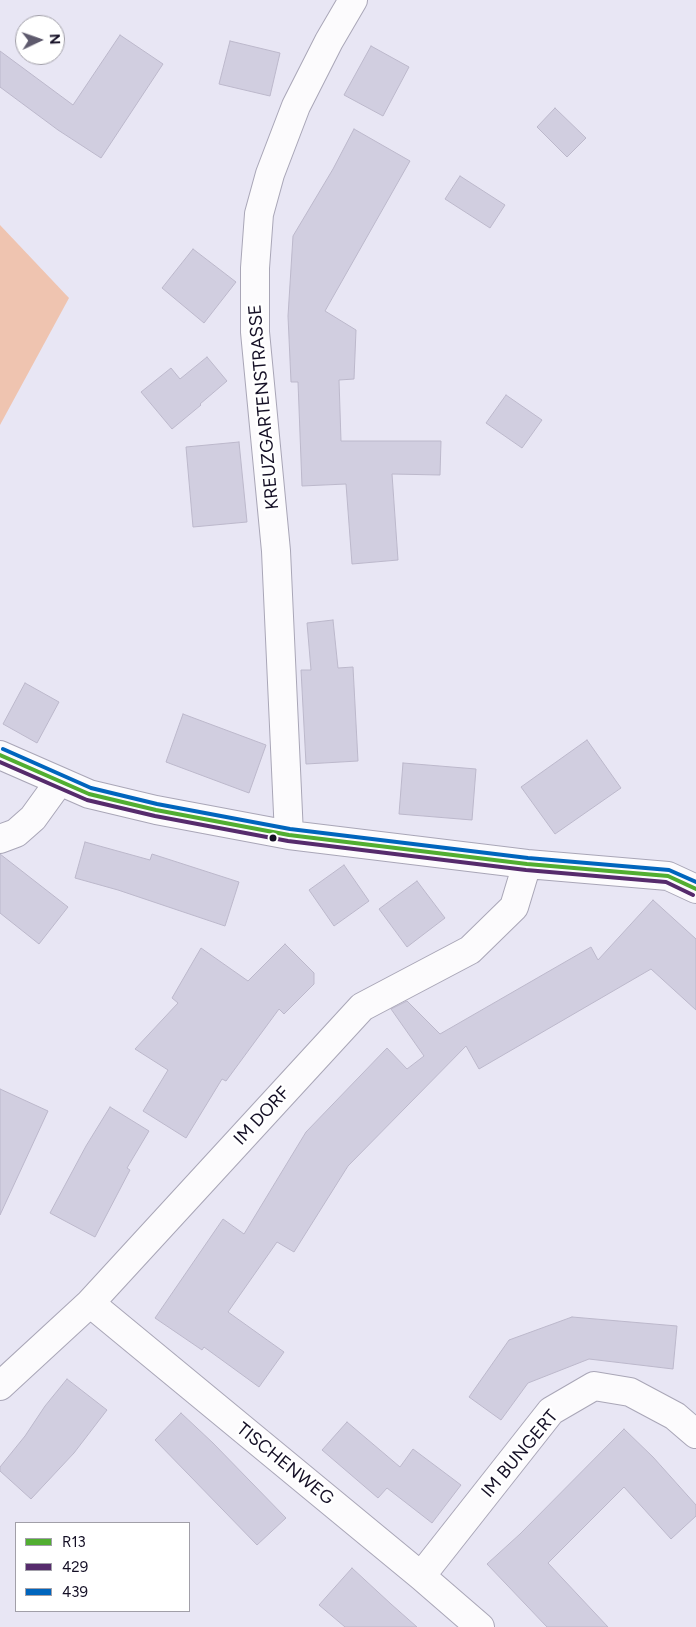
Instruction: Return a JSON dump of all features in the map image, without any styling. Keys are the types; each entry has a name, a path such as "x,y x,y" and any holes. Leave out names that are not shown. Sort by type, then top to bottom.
{"street":[{"name":"KREUZGARTENSTRASSE","path":"289,835 276,551 256,332 255,268 259,214 270,174 296,106 329,40 354,0"},
{"path":"0,755 89,794 156,810 289,835 528,864 668,876 696,889"},
{"path":"0,839 16,833 33,818 59,782"},
{"name":"IM DORF","path":"0,1386 90,1303 362,1007 470,950 514,907 528,864"},
{"name":"TISCHENWEG","path":"90,1303 480,1627"},
{"name":"IM BUNGERT","path":"420,1576 551,1411 594,1386 630,1392 675,1416 696,1434"}],"shaded area":[{"path":"0,225 69,298 0,425"}],"building":[{"path":"120,35 163,64 101,158 58,130 0,87 0,51 15,62 15,65 19,65 73,105"},
{"path":"230,41 280,53 270,96 219,84"},
{"path":"371,46 409,67 383,116 344,95"},
{"path":"555,108 586,138 567,157 537,127"},
{"path":"354,129 410,161 325,311 356,330 354,379 339,380 341,441 441,441 440,475 392,474 398,560 352,564 346,484 302,486 298,382 291,382 288,316 293,236 333,169"},
{"path":"460,176 505,205 490,228 445,199"},
{"path":"193,249 236,282 204,323 162,288"},
{"path":"207,357 227,381 172,429 141,392 171,368 180,379"},
{"path":"506,395 542,420 522,448 486,423"},
{"path":"239,442 247,522 193,527 186,447"},
{"path":"333,620 338,668 353,667 358,761 306,764 301,670 311,670 307,623"},
{"path":"25,683 59,702 37,743 3,724"},
{"path":"183,714 266,745 249,793 166,762"},
{"path":"587,740 621,788 555,834 521,787"},
{"path":"403,763 476,769 472,820 399,814"},
{"path":"85,842 150,860 152,854 239,882 225,926 118,890 75,878"},
{"path":"0,854 68,907 39,944 0,913"},
{"path":"344,865 369,901 334,926 309,890"},
{"path":"417,881 445,918 407,947 379,909"},
{"path":"653,900 696,939 696,1010 651,969 479,1069 466,1046 348,1166 294,1252 277,1242 228,1312 284,1352 259,1387 204,1347 202,1350 155,1318 223,1219 244,1234 306,1132 387,1048 407,1069 424,1056 391,1009 407,1001 440,1034 591,947 598,960"},
{"path":"285,944 314,973 314,984 284,1014 279,1009 226,1081 222,1079 186,1138 143,1111 168,1070 135,1049 178,1003 172,998 201,948 248,981"},
{"path":"0,1089 48,1111 0,1215"},
{"path":"110,1107 149,1131 127,1168 130,1170 95,1237 50,1213 86,1146"},
{"path":"572,1317 677,1326 673,1369 589,1359 528,1383 501,1420 469,1397 509,1340"},
{"path":"67,1379 107,1410 74,1453 31,1499 0,1471 0,1467"},
{"path":"181,1413 286,1518 257,1545 155,1440"},
{"path":"347,1422 400,1467 413,1449 461,1485 432,1523 387,1488 378,1498 322,1450"},
{"path":"624,1429 653,1457 696,1505 696,1516 671,1539 624,1487 548,1563 608,1627 547,1627 487,1564 520,1534"},
{"path":"352,1568 417,1627 345,1627 319,1605"}],"transit line":[{"name":"439","path":"3,749 91,788 157,804 290,829 528,858 669,870 696,882"},
{"name":"R13","path":"0,755 89,794 156,810 289,835 527,864 668,876 696,889"},
{"name":"429","path":"0,762 87,800 155,816 288,841 526,870 666,882 693,895"}]}
